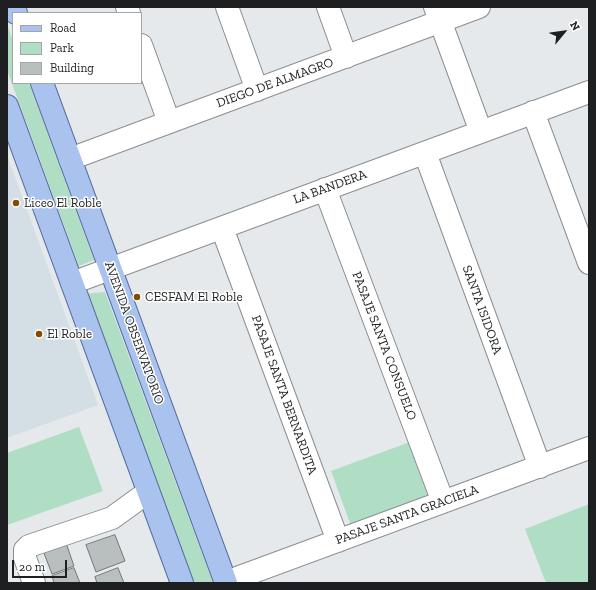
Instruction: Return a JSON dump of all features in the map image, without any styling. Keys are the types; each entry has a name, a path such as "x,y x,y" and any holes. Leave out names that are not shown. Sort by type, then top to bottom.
{"main road":[{"name":"AVENIDA OBSERVATORIO","path":"42,84 226,582"},
{"path":"7,106 182,583"}],"street":[{"path":"227,7 257,90"},
{"path":"328,7 346,56"},
{"name":"DIEGO DE ALMAGRO","path":"70,159 346,56 438,14 479,7"},
{"path":"438,14 481,132"},
{"path":"142,48 170,122"},
{"name":"LA BANDERA","path":"72,283 589,92"},
{"path":"533,112 589,263"},
{"name":"SANTA ISIDORA","path":"425,153 540,466"},
{"name":"PASAJE SANTA CONSUELO","path":"325,189 443,502"},
{"name":"PASAJE SANTA BERNARDITA","path":"222,228 338,541"},
{"name":"PASAJE SANTA GRACIELA","path":"226,582 589,448"},
{"path":"34,583 25,558 25,550 29,546 112,518 148,492"}],"shaded area":[{"name":"El Roble","path":"7,155 98,405 7,438"}],"green space":[{"path":"7,24 12,38 12,84 7,70"},
{"path":"12,84 29,84 94,260 79,266"},
{"path":"105,292 213,583 191,583 84,294"},
{"path":"79,427 103,491 7,525 7,453"},
{"path":"410,442 430,497 351,526 331,471"},
{"path":"589,504 589,583 546,583 525,529"}],"building":[{"path":"115,535 125,561 96,572 86,545"},
{"path":"65,540 74,566 52,574 42,548"},
{"path":"74,568 80,583 54,583 52,576"},
{"path":"118,568 124,583 97,583 95,577"}],"place":[{"name":"Liceo El Roble","path":"16,203"},
{"name":"CESFAM El Roble","path":"137,297"},
{"name":"El Roble","path":"39,334"}]}
